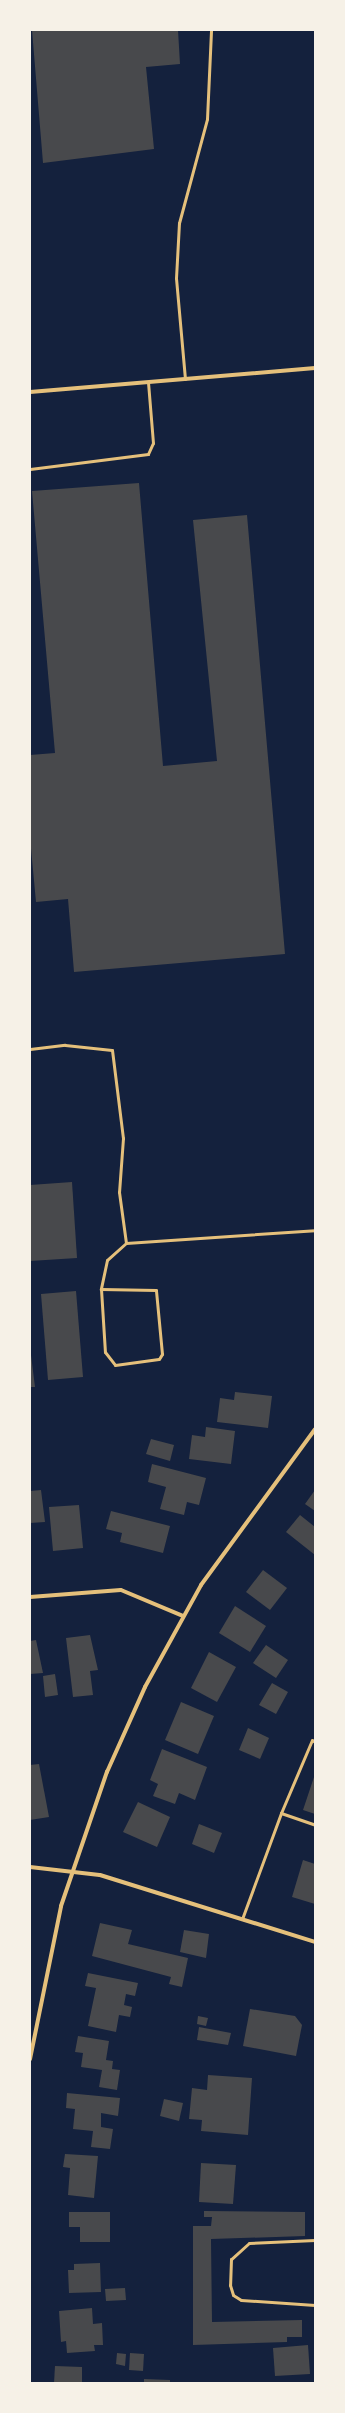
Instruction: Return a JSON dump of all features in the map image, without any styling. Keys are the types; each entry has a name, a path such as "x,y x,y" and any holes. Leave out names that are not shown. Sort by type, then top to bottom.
{"street":[{"path":"30,392 315,368"},
{"path":"30,2059 40,1996 72,1871 107,1772 145,1687 183,1616 247,1519 315,1429"},
{"path":"30,1597 121,1590 183,1616"},
{"path":"30,1867 100,1875 315,1942"}],"lane":[{"path":"185,379 176,278 179,223 207,119 211,30"},
{"path":"30,469 148,454 153,443 148,382"},
{"path":"30,1049 66,1045 112,1050 123,1138 119,1192 126,1243"},
{"path":"101,1289 154,1287 156,1290 162,1354 159,1359 115,1365 107,1358 101,1289 107,1260 126,1243 315,1230"},
{"path":"242,1919 281,1813 312,1740 315,1742"},
{"path":"281,1813 315,1825"},
{"path":"315,2240 249,2243 231,2259 230,2285 233,2295 242,2300 315,2305"}],"building":[{"path":"32,30 178,30 180,64 146,67 154,149 43,163"},
{"path":"139,483 163,766 217,761 193,520 247,515 285,954 74,972 68,899 36,902 30,838 30,755 55,753 32,491"},
{"path":"72,1182 77,1258 30,1261 30,1185"},
{"path":"76,1291 83,1377 48,1380 41,1294"},
{"path":"30,1347 35,1387 30,1387"},
{"path":"235,1392 272,1396 268,1428 217,1422 220,1398 234,1400"},
{"path":"206,1427 235,1431 231,1464 189,1459 192,1435 205,1437"},
{"path":"151,1439 174,1445 170,1461 146,1454"},
{"path":"152,1464 206,1478 199,1505 187,1502 184,1515 160,1509 166,1487 148,1482"},
{"path":"41,1490 45,1522 30,1523 30,1491"},
{"path":"315,1490 315,1511 305,1504"},
{"path":"79,1505 83,1548 53,1551 49,1507"},
{"path":"111,1511 170,1526 163,1553 120,1542 122,1533 106,1529"},
{"path":"300,1515 315,1527 315,1555 286,1532"},
{"path":"263,1570 287,1588 270,1610 246,1592"},
{"path":"235,1606 266,1626 250,1652 219,1633"},
{"path":"90,1635 98,1670 90,1671 93,1695 73,1697 66,1638"},
{"path":"36,1640 43,1673 30,1674 30,1641"},
{"path":"266,1645 288,1660 276,1678 253,1663"},
{"path":"209,1652 236,1667 217,1702 191,1688"},
{"path":"55,1674 58,1695 45,1697 43,1676"},
{"path":"272,1683 288,1692 276,1714 259,1705"},
{"path":"181,1702 214,1716 198,1754 165,1740"},
{"path":"248,1728 269,1738 260,1759 239,1750"},
{"path":"162,1749 207,1767 195,1800 179,1793 175,1804 153,1796 158,1784 150,1780"},
{"path":"39,1764 49,1817 30,1820 30,1765"},
{"path":"315,1774 315,1814 303,1810"},
{"path":"138,1802 170,1817 157,1847 123,1832"},
{"path":"199,1824 222,1833 214,1853 192,1844"},
{"path":"303,1860 315,1864 315,1904 292,1897"},
{"path":"100,1923 132,1930 128,1944 188,1958 182,1987 169,1984 171,1977 92,1956"},
{"path":"184,1930 209,1934 206,1958 180,1952"},
{"path":"88,1973 138,1983 135,1996 126,1994 124,2005 132,2007 130,2017 119,2015 116,2032 88,2026 96,1988 85,1986"},
{"path":"250,2009 295,2016 302,2025 296,2056 243,2046"},
{"path":"198,2016 208,2018 206,2026 197,2024"},
{"path":"199,2027 231,2033 228,2045 197,2040"},
{"path":"78,2036 109,2041 106,2060 113,2061 112,2069 120,2070 117,2090 99,2087 102,2070 81,2067 83,2053 75,2052"},
{"path":"208,2075 252,2078 248,2135 201,2131 202,2120 189,2119 192,2088 207,2090"},
{"path":"67,2093 120,2098 118,2116 101,2113 101,2127 113,2129 110,2149 91,2147 93,2131 73,2129 75,2109 66,2108"},
{"path":"164,2099 183,2103 179,2121 160,2116"},
{"path":"65,2154 98,2156 94,2198 68,2195 70,2168 63,2167"},
{"path":"201,2163 236,2165 233,2204 199,2202"},
{"path":"204,2211 305,2212 305,2236 211,2239 212,2322 302,2320 302,2337 287,2337 287,2342 193,2345 193,2226 211,2226 212,2217 204,2217"},
{"path":"69,2212 110,2212 110,2242 80,2242 80,2227 69,2227"},
{"path":"100,2263 101,2292 69,2293 68,2270 74,2270 74,2264"},
{"path":"125,2288 126,2300 106,2301 105,2289"},
{"path":"92,2308 93,2324 102,2323 103,2345 94,2345 95,2351 67,2353 66,2341 61,2342 59,2311"},
{"path":"308,2345 310,2374 275,2376 273,2348"},
{"path":"117,2353 126,2354 125,2366 116,2364"},
{"path":"130,2353 144,2354 143,2371 129,2370"},
{"path":"55,2366 82,2367 82,2383 54,2383"},
{"path":"144,2379 170,2380 170,2383 144,2383"}]}
